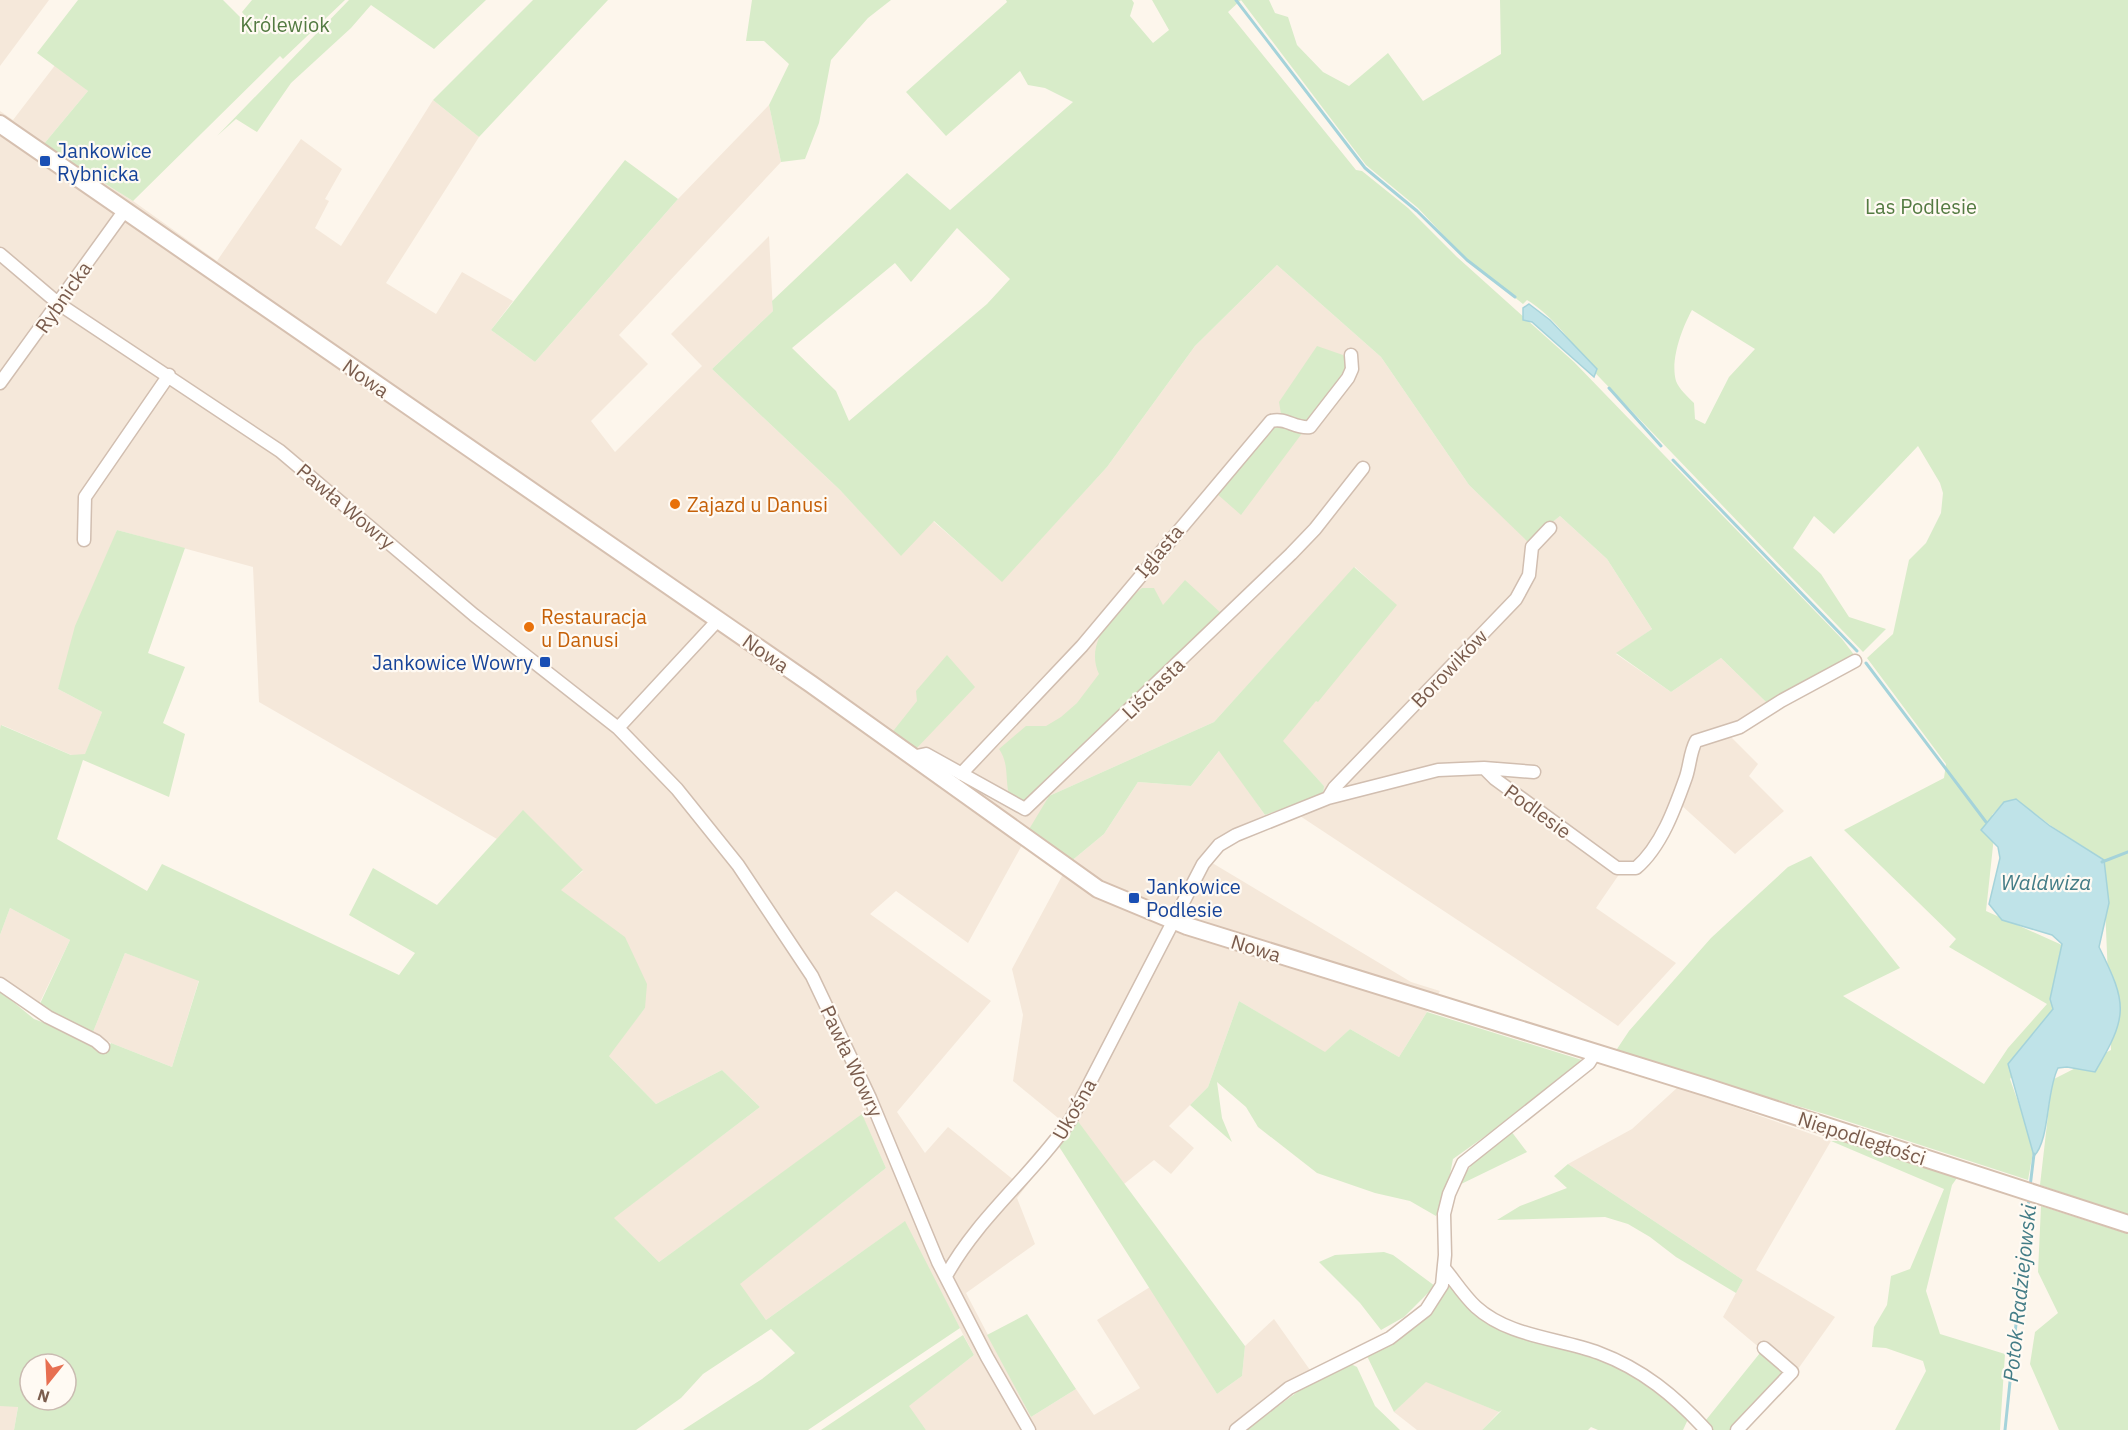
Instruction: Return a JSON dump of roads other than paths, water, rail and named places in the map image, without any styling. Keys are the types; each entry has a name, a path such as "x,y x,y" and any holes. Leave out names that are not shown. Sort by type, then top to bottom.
{"street":[{"name":"Nowa","path":"0,124 718,620 1085,881 1111,896 1173,922 1595,1053"},
{"name":"Rybnicka","path":"0,383 125,210"},
{"name":"Pawła Wowry","path":"0,255 59,304 169,375 280,451 474,615 618,728 677,789 738,865 812,976 870,1098 929,1243 987,1357 1029,1430"},
{"name":"Iglasta","path":"961,774 1082,646 1271,421 1281,418 1302,428 1311,427 1348,378 1352,369 1351,355"},
{"path":"84,540 85,497 169,375"},
{"name":"Liściasta","path":"912,757 926,754 1025,809 1032,805 1315,529 1363,468"},
{"name":"Borowików","path":"1328,798 1334,788 1516,599 1529,575 1532,547 1550,528"},
{"path":"618,728 718,620"},
{"name":"Podlesie","path":"1484,768 1522,800 1617,868 1636,868 1652,851 1679,797 1696,741 1740,727 1855,661"},
{"path":"1173,922 1203,864 1218,845 1328,798 1438,770 1465,767 1534,772"},
{"name":"Ukośna","path":"946,1276 975,1232 1049,1151 1071,1119 1173,922"},
{"path":"0,984 48,1017 96,1041 103,1047"},
{"path":"1236,1430 1288,1388 1390,1338 1426,1310 1442,1285 1444,1214 1449,1194 1463,1163 1589,1063 1595,1053"},
{"name":"Niepodległości","path":"1595,1053 2128,1224"},
{"path":"1444,1268 1476,1307 1511,1328 1600,1353 1643,1374 1680,1401 1706,1430"},
{"path":"1737,1430 1792,1372 1764,1348"}],"water":[{"path":"1529,304 1550,320 1597,369 1594,377 1532,322 1523,320 1523,308"},
{"name":"Waldwiza","path":"2016,799 2050,826 2104,860 2109,903 2099,947 2115,983 2120,1010 2114,1037 2095,1072 2067,1067 2058,1068 2051,1089 2043,1139 2034,1156 2008,1064 2053,1009 2050,999 2062,944 2052,935 2002,920 1989,904 2000,858 1998,847 1981,830 2004,802"}],"waterway":[{"path":"1236,0 1365,168 1417,211 1467,260 1515,297"},
{"path":"1609,388 1661,446"},
{"path":"1673,460 1857,651"},
{"path":"1866,663 1986,822"},
{"name":"Potok Radziejowski","path":"2102,862 2128,852"},
{"name":"Potok Radziejowski","path":"2030,1187 2034,1154"},
{"name":"Potok Radziejowski","path":"2005,1430 2029,1199"}],"place":[{"name":"Jankowice Rybnicka","path":"45,161"},
{"name":"Zajazd u Danusi","path":"675,504"},
{"name":"Restauracja u Danusi","path":"529,627"},
{"name":"Jankowice Wowry","path":"545,662"},
{"name":"Jankowice Podlesie","path":"1134,898"}],"park label":[{"name":"Królewiok","path":"285,24"},
{"name":"Las Podlesie","path":"1921,206"}]}
